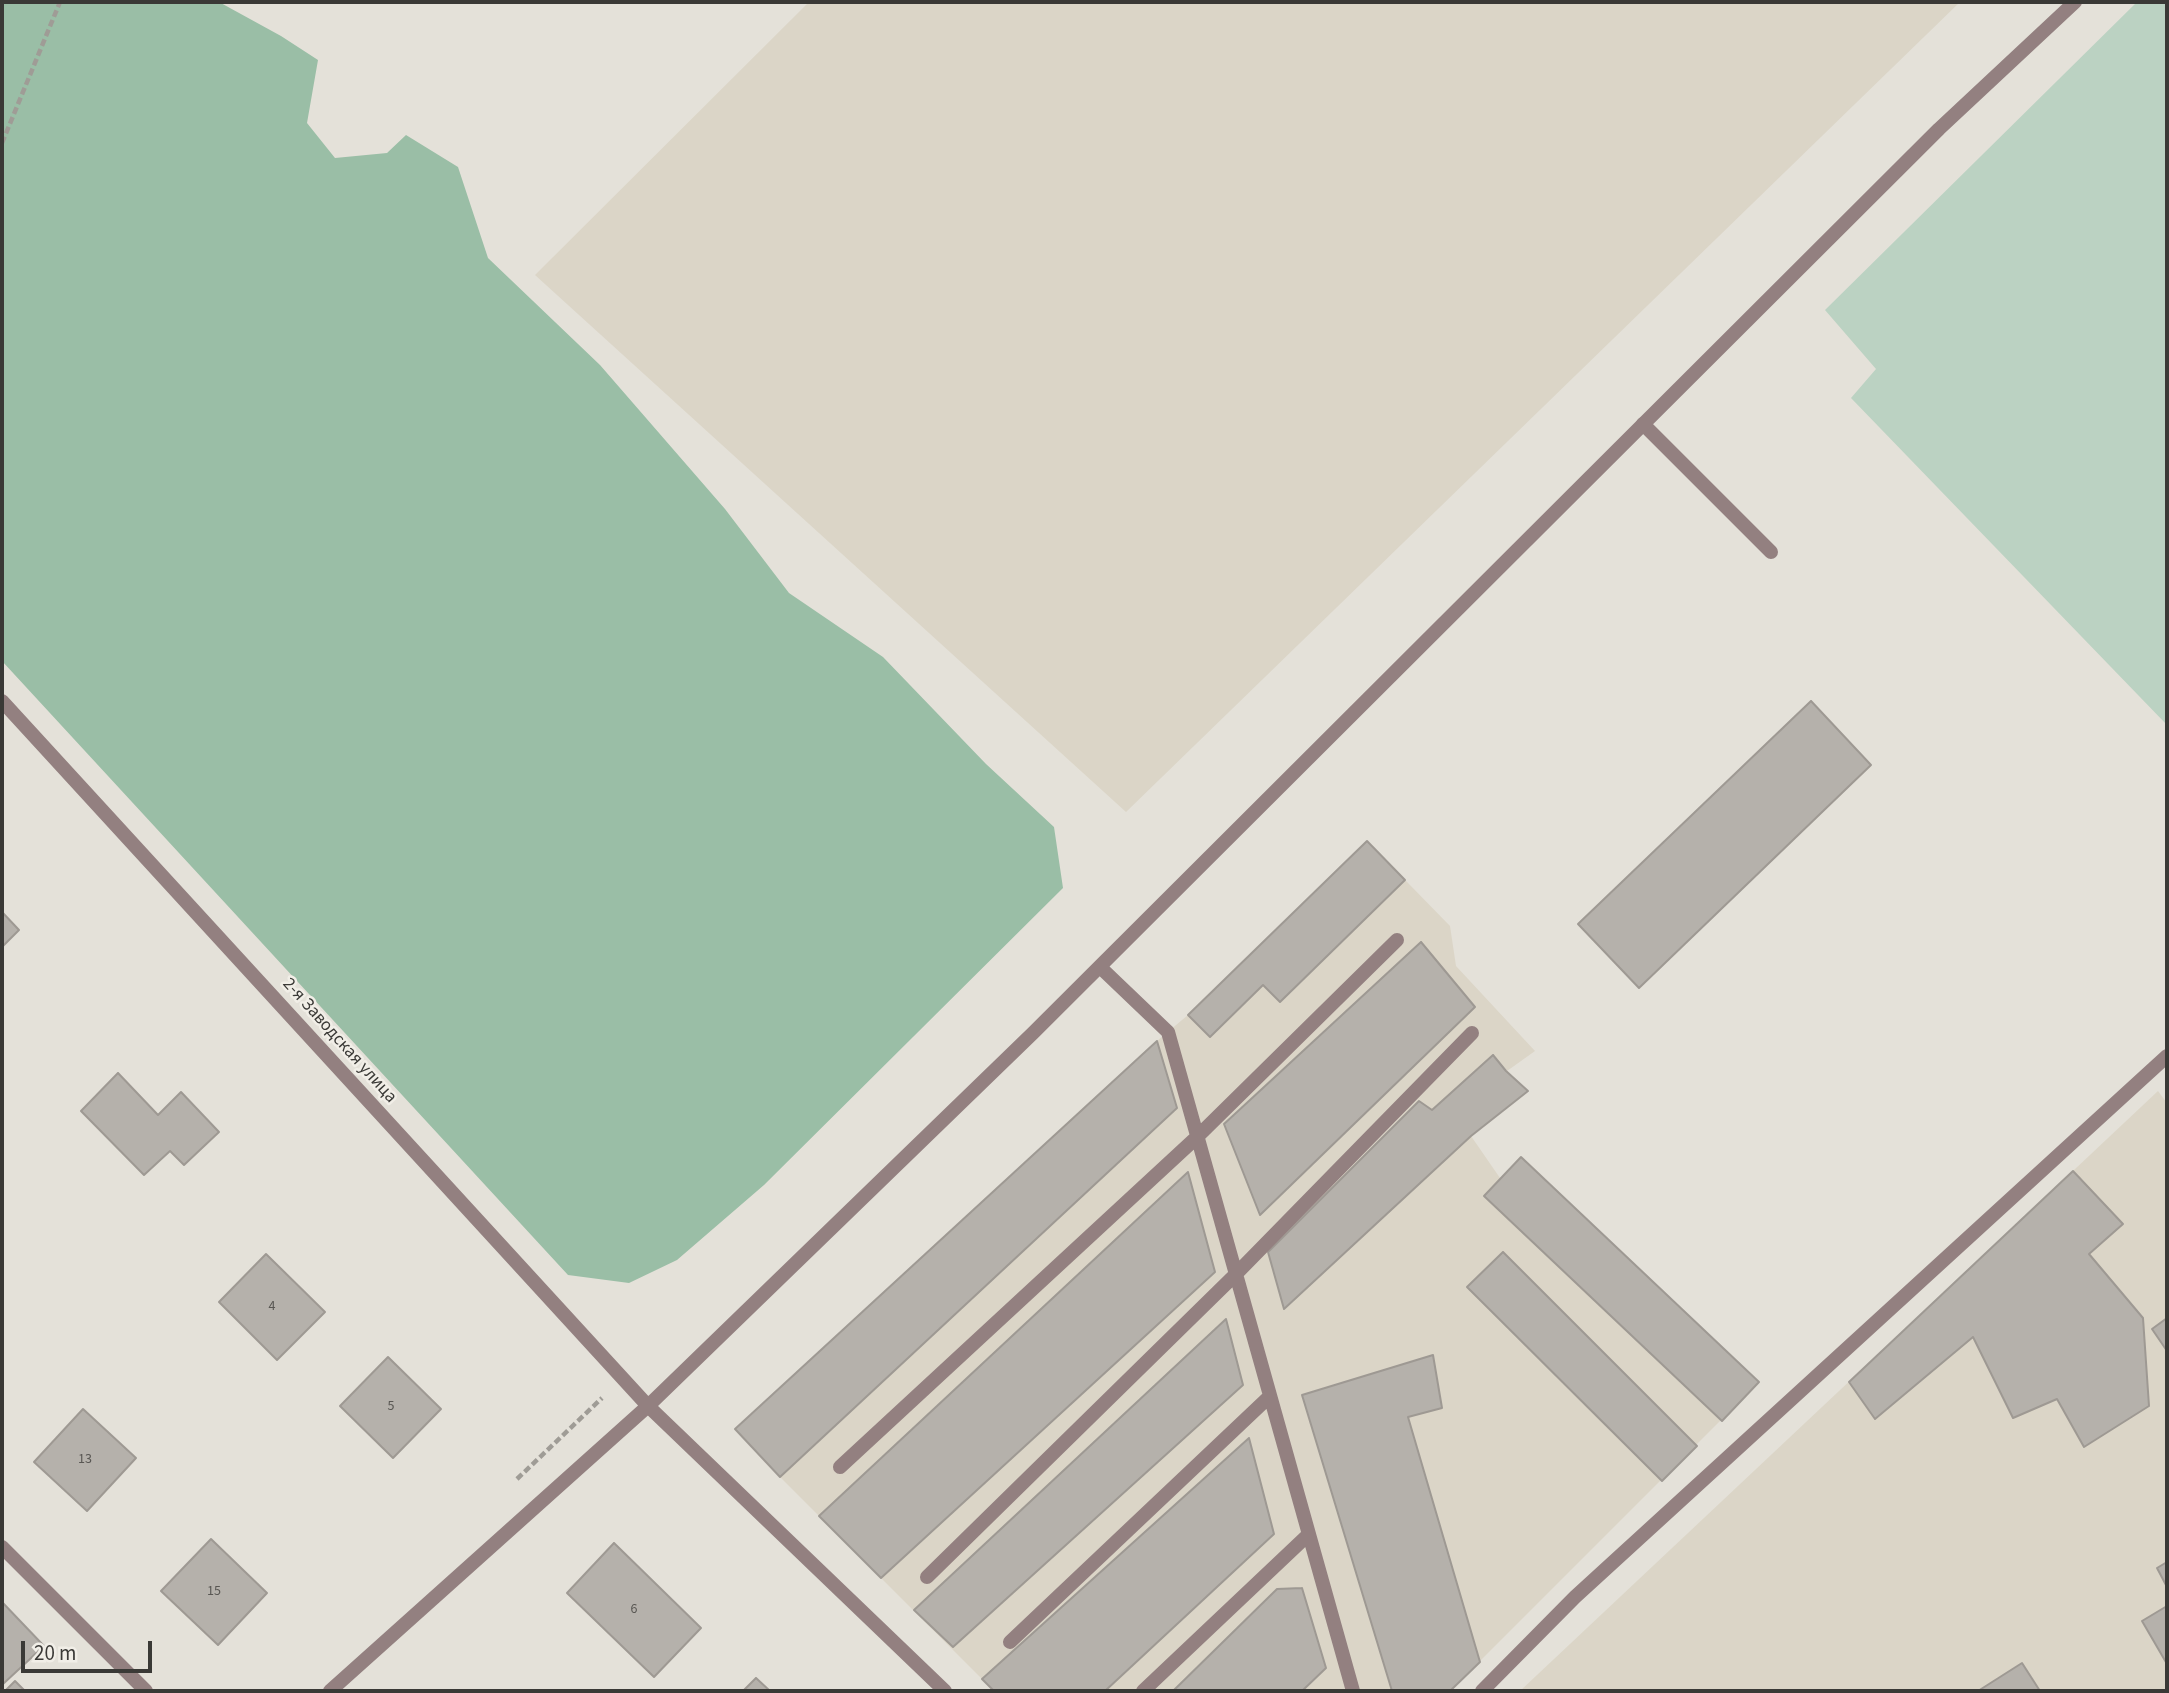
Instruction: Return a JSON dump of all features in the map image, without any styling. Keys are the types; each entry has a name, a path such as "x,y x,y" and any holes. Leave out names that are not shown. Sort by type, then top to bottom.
{"street":[{"path":"330,1691 648,1406 1100,967 1939,129 2074,2"},
{"path":"1643,424 1771,552"},
{"name":"2-я Заводская улица","path":"2,701 648,1406 945,1691"},
{"path":"840,1467 1197,1137 1397,940"},
{"path":"1100,967 1168,1032 1353,1691"},
{"path":"927,1577 1236,1274 1472,1033"},
{"path":"1482,1691 1575,1597 2167,1056"},
{"path":"1010,1642 1270,1396"},
{"path":"1143,1691 1309,1534"},
{"path":"2,1547 146,1691"}],"path":[{"path":"2,143 60,2"}],"shaded area":[{"path":"809,2 1960,2 1126,812 535,275"},
{"path":"1367,841 1450,926 1456,966 1535,1051 1507,1071 1528,1091 1471,1136 1500,1178 1521,1157 1759,1382 1450,1691 994,1691 735,1429 1188,1015"},
{"path":"2158,1091 2167,1103 2167,1691 1520,1691"}],"green space":[{"path":"2,2 219,2 318,60 307,123 335,158 387,153 406,135 458,167 488,258 600,365 725,509 789,593 883,657 986,764 1054,827 1063,888 764,1185 677,1260 629,1283 568,1275 2,661"},
{"path":"2137,2 2167,2 2167,725 1851,398 1876,369 1825,310"}],"building":[{"path":"1811,701 1871,765 1639,988 1578,924"},
{"path":"1367,841 1405,880 1280,1002 1263,985 1210,1037 1188,1015"},
{"path":"2,912 19,930 2,947"},
{"path":"1421,942 1475,1007 1260,1215 1224,1124"},
{"path":"1157,1041 1177,1108 780,1477 735,1429"},
{"path":"1493,1055 1528,1091 1471,1136 1284,1309 1268,1252 1419,1101 1432,1110"},
{"path":"118,1073 158,1115 181,1092 219,1132 184,1165 170,1151 144,1175 81,1111"},
{"path":"1521,1157 1759,1382 1722,1421 1484,1196"},
{"path":"2073,1171 2123,1224 2089,1254 2143,1318 2149,1406 2084,1447 2057,1399 2013,1418 1973,1337 1875,1419 1849,1382"},
{"path":"1188,1172 1215,1272 881,1578 819,1516"},
{"path":"1503,1252 1697,1446 1662,1481 1467,1287"},
{"path":"266,1254 325,1312 277,1360 219,1302"},
{"path":"2167,1318 2167,1351 2152,1329"},
{"path":"1226,1319 1243,1385 953,1647 914,1610"},
{"path":"1433,1355 1442,1408 1408,1417 1480,1662 1450,1691 1392,1691 1302,1395"},
{"path":"388,1357 441,1409 393,1458 340,1406"},
{"path":"83,1409 136,1458 87,1511 34,1462"},
{"path":"1249,1438 1274,1534 1105,1691 994,1691 982,1679"},
{"path":"211,1539 267,1593 218,1645 161,1591"},
{"path":"614,1543 701,1628 654,1677 567,1593"},
{"path":"2167,1562 2167,1587 2157,1568"},
{"path":"1302,1588 1326,1668 1302,1691 1173,1691 1277,1589"},
{"path":"2,1602 44,1646 3,1684 2,1682"},
{"path":"2167,1606 2167,1664 2142,1621"},
{"path":"2022,1663 2040,1691 1978,1691"},
{"path":"756,1678 770,1691 743,1691"},
{"path":"15,1681 25,1691 5,1691"}]}
